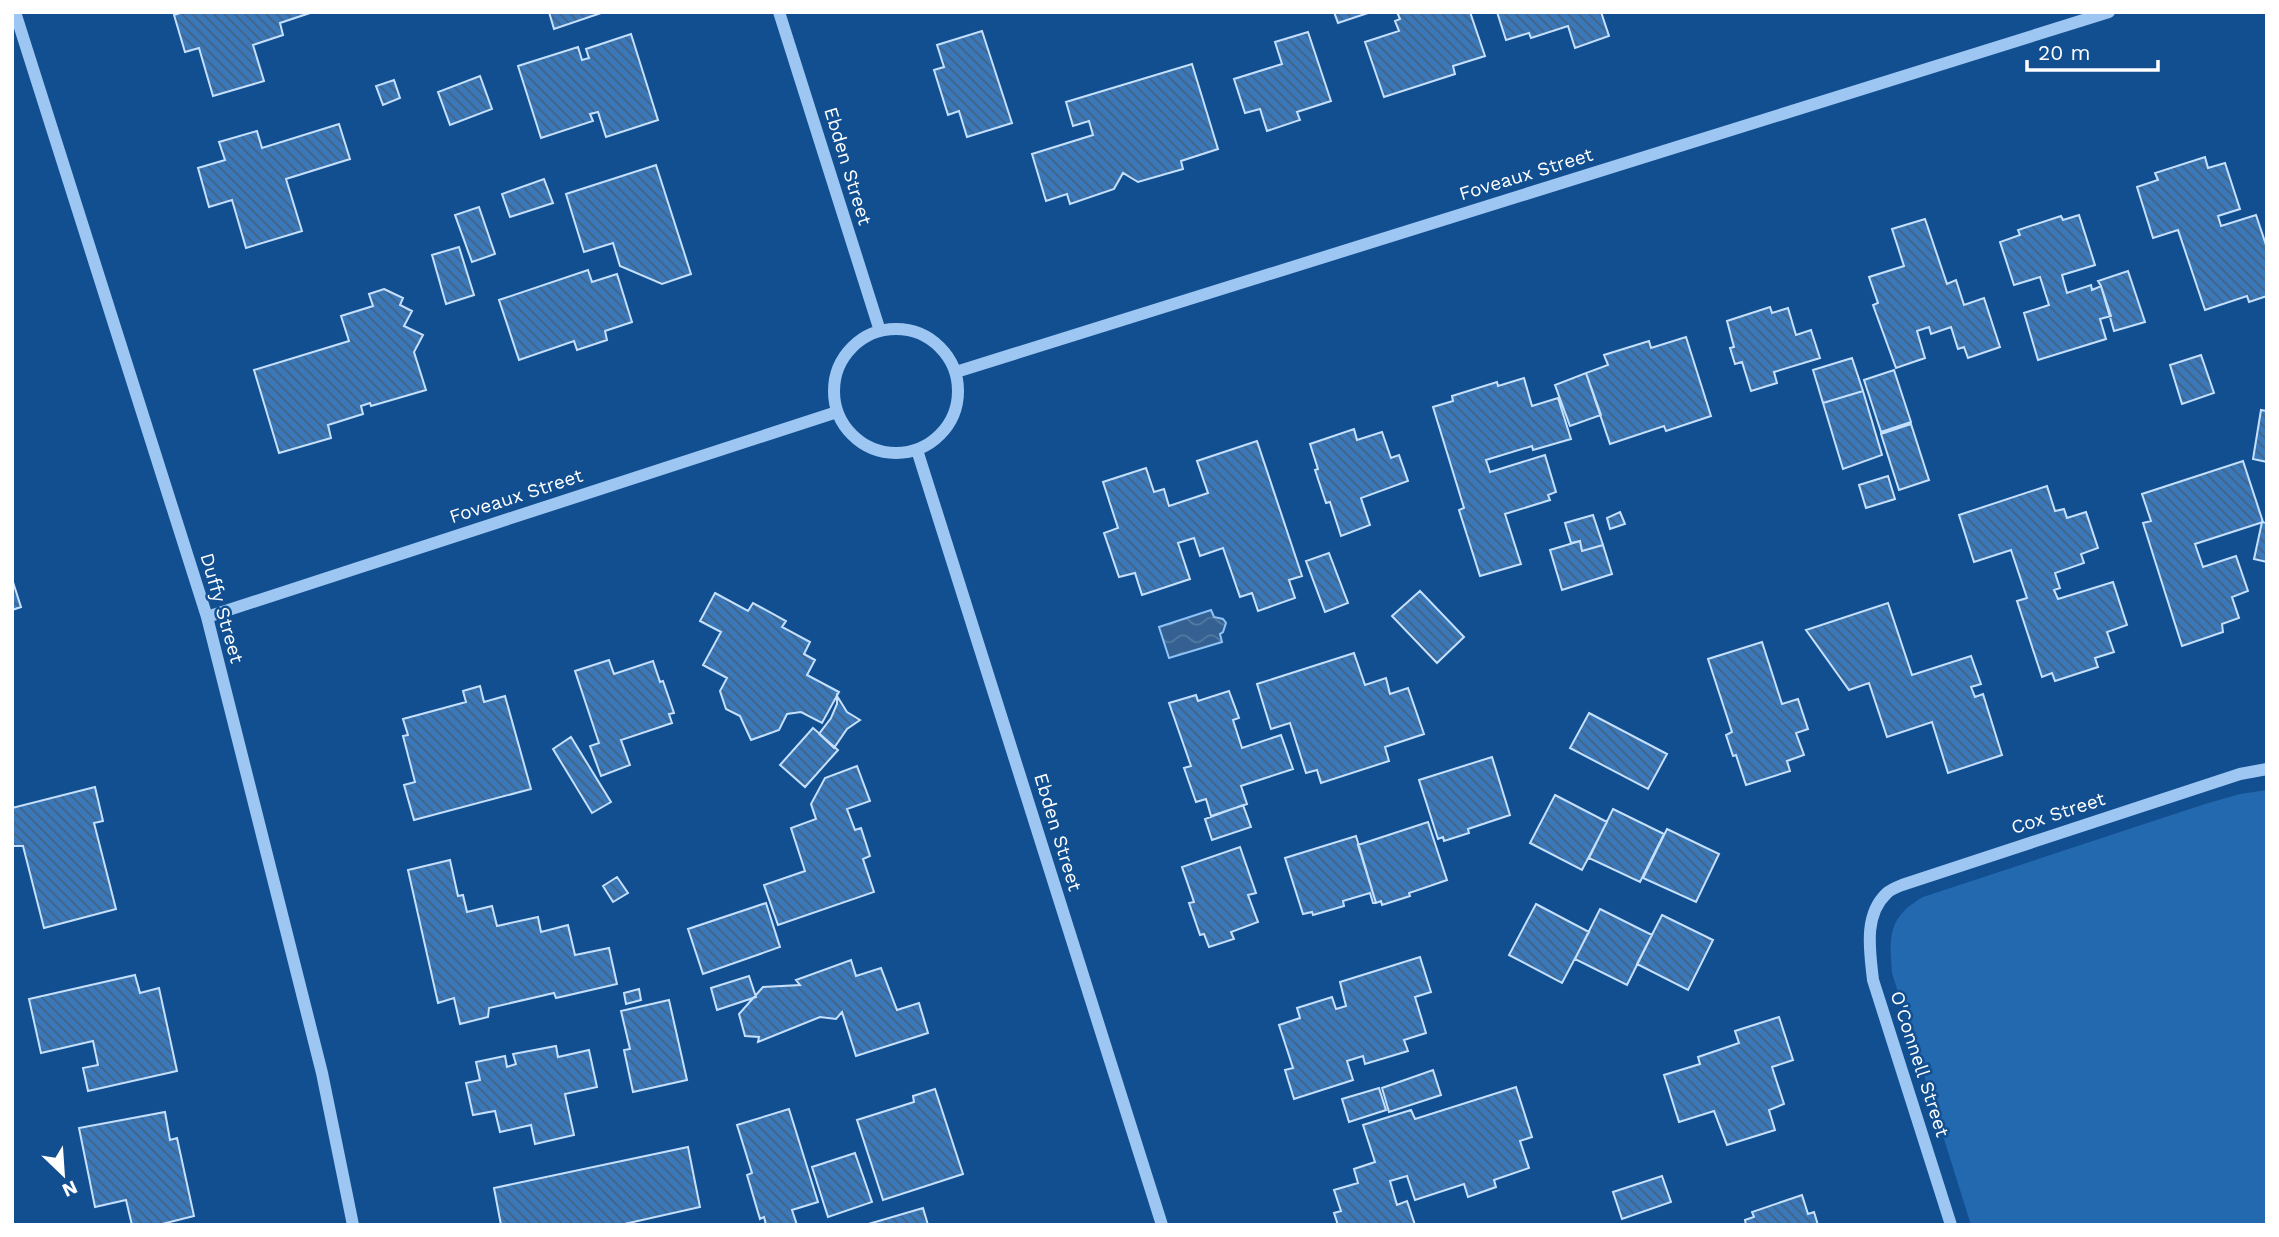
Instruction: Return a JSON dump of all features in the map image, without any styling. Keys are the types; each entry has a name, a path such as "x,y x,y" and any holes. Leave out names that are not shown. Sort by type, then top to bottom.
{"street":[{"name":"Duffy Street","path":"15,12 207,617 322,1073 353,1225"},
{"name":"Ebden Street","path":"779,12 880,331"},
{"name":"Foveaux Street","path":"956,372 2109,12"},
{"path":"898,328 917,332 948,355 956,372 957,404 952,419 931,443 917,450 897,454 878,451 860,443 846,429 836,412 833,392 836,372 846,353 861,340 880,331 898,328"},
{"name":"Foveaux Street","path":"207,617 836,412"},
{"name":"Ebden Street","path":"917,450 1161,1225"},
{"name":"Cox Street","path":"1874,913 1886,894 1902,885 2240,774 2267,769"},
{"name":"O'Connell Street","path":"1874,913 1868,938 1873,980 1951,1225"}],"shaded area":[{"path":"2267,790 2267,1225 1971,1225 1892,973 1891,938 1897,920 1911,904 1923,897 2205,804"}],"water":[{"path":"1211,610 1214,617 1223,619 1226,623 1220,634 1222,642 1169,658 1159,627"}],"building":[{"path":"183,12 313,12 280,23 283,35 253,45 264,81 213,96 199,48 185,52 174,15"},
{"path":"549,12 604,12 554,29"},
{"path":"1334,12 1371,12 1338,23"},
{"path":"1397,12 1470,12 1485,56 1453,66 1455,74 1384,97 1365,42 1399,31 1395,21 1400,19"},
{"path":"1497,12 1601,12 1609,36 1575,48 1568,26 1531,38 1529,33 1506,40"},
{"path":"982,31 1012,123 967,137 959,111 948,115 934,70 944,67 937,45"},
{"path":"1308,32 1331,101 1297,112 1300,120 1267,131 1260,109 1245,113 1234,79 1282,64 1275,42"},
{"path":"631,34 658,120 606,137 598,112 590,114 593,121 541,138 518,66 578,47 582,60 589,58 586,49"},
{"path":"1192,64 1218,149 1181,161 1183,169 1138,182 1123,173 1114,189 1070,204 1067,194 1046,201 1032,154 1093,135 1089,121 1073,126 1066,102"},
{"path":"480,76 492,109 450,125 438,92"},
{"path":"394,80 400,98 383,105 376,86"},
{"path":"339,124 350,159 286,179 302,231 246,248 232,200 209,207 198,168 225,160 219,142 257,131 262,148"},
{"path":"2205,157 2208,168 2225,163 2240,209 2218,216 2221,226 2256,215 2267,248 2267,296 2249,302 2247,296 2205,310 2178,230 2153,238 2137,187 2158,180 2155,173"},
{"path":"656,165 691,274 662,284 620,266 613,243 584,252 566,194"},
{"path":"544,179 553,203 510,217 502,194"},
{"path":"479,207 495,254 472,262 455,215"},
{"path":"2079,215 2095,265 2062,275 2067,293 2091,285 2092,290 2101,286 2111,316 2100,319 2106,339 2038,360 2024,313 2049,305 2040,277 2014,285 2000,242 2020,235 2018,230 2061,216 2063,220"},
{"path":"1925,219 1947,284 1956,280 1964,305 1984,298 2000,347 1968,358 1964,347 1958,349 1951,327 1931,334 1929,327 1917,331 1925,358 1896,368 1873,305 1878,303 1869,277 1904,266 1892,229"},
{"path":"459,247 474,295 446,304 432,255"},
{"path":"588,270 592,282 617,274 632,322 605,331 607,340 577,350 574,341 519,360 499,300"},
{"path":"2128,271 2145,322 2114,331 2098,281"},
{"path":"384,289 403,298 400,305 412,311 404,326 423,335 414,352 426,390 371,406 370,403 361,406 363,414 328,425 331,438 279,453 254,370 349,341 341,316 373,306 369,294"},
{"path":"1770,307 1772,313 1788,308 1796,335 1811,330 1820,358 1774,372 1777,383 1751,391 1742,362 1735,364 1730,348 1734,347 1727,321"},
{"path":"1686,337 1711,416 1666,431 1664,426 1610,444 1586,373 1608,365 1604,355 1649,341 1651,348"},
{"path":"2201,355 2214,393 2182,404 2170,365"},
{"path":"1852,358 1863,391 1823,403 1813,370"},
{"path":"1894,370 1911,422 1881,432 1864,380"},
{"path":"1586,373 1601,415 1570,426 1555,385"},
{"path":"1524,378 1532,406 1558,398 1571,439 1533,450 1532,446 1486,460 1490,472 1545,455 1556,492 1548,495 1550,500 1505,514 1521,564 1480,576 1459,510 1464,508 1433,407 1453,401 1452,396 1497,382 1498,386"},
{"path":"1863,391 1882,455 1843,469 1823,403"},
{"path":"2261,410 2267,411 2267,462 2253,459"},
{"path":"1911,424 1929,480 1899,490 1881,434"},
{"path":"1354,429 1357,440 1382,432 1391,458 1399,455 1408,481 1361,498 1370,525 1341,536 1330,502 1326,503 1310,444"},
{"path":"1257,441 1302,576 1289,580 1295,598 1258,611 1252,593 1240,597 1223,548 1200,556 1194,538 1178,543 1190,579 1142,595 1135,573 1119,577 1104,533 1118,528 1103,482 1146,468 1154,492 1164,489 1169,506 1208,493 1197,461"},
{"path":"2243,461 2263,522 2195,544 2203,567 2236,556 2248,591 2232,597 2239,618 2222,624 2223,632 2182,646 2143,523 2151,521 2142,494"},
{"path":"1888,476 1895,499 1866,508 1859,485"},
{"path":"2047,486 2055,511 2064,509 2067,518 2086,512 2098,548 2081,554 2084,563 2055,573 2060,588 2054,590 2058,599 2113,582 2127,625 2107,632 2114,652 2095,658 2098,667 2055,681 2052,673 2042,677 2017,601 2027,598 2011,550 1974,562 1959,515"},
{"path":"1620,512 1625,524 1610,529 1607,518"},
{"path":"1593,515 1603,545 1582,551 1580,541 1571,543 1565,523"},
{"path":"2262,522 2267,523 2267,562 2254,559"},
{"path":"1580,541 1582,551 1603,545 1612,574 1562,590 1550,550"},
{"path":"1329,553 1348,603 1325,612 1306,561"},
{"path":"12,579 21,607 12,610"},
{"path":"1420,591 1464,637 1437,663 1392,616"},
{"path":"715,593 748,611 753,603 786,621 782,627 810,642 804,654 815,660 807,675 839,692 822,723 801,712 787,714 779,730 751,740 740,716 726,709 720,691 727,678 703,665 721,632 700,621"},
{"path":"1888,603 1912,675 1971,656 1981,684 1971,687 1975,697 1983,694 2002,755 1948,773 1932,722 1887,737 1869,683 1849,690 1806,630"},
{"path":"1762,642 1782,704 1798,699 1808,729 1796,733 1804,755 1787,761 1790,771 1746,785 1726,735 1732,732 1708,659"},
{"path":"1354,653 1365,685 1386,678 1390,694 1408,688 1424,734 1385,747 1389,761 1321,783 1317,770 1306,773 1290,723 1271,729 1257,684"},
{"path":"609,660 614,674 653,661 674,713 669,714 672,723 621,740 630,765 601,776 590,746 599,743 575,671"},
{"path":"480,686 484,702 505,696 531,789 414,820 404,785 415,782 403,736 408,735 403,719 466,702 463,691"},
{"path":"1229,691 1239,718 1233,720 1242,748 1281,735 1293,769 1241,786 1247,804 1211,816 1206,799 1196,802 1184,768 1191,766 1169,703 1196,695 1198,701"},
{"path":"837,696 847,712 860,720 847,729 834,748 819,734 831,718 837,704"},
{"path":"1589,713 1667,754 1648,789 1570,748"},
{"path":"813,728 838,750 805,787 780,765"},
{"path":"571,737 611,802 592,813 553,749"},
{"path":"1492,757 1510,815 1468,829 1469,833 1444,841 1443,837 1438,839 1419,780"},
{"path":"857,766 870,801 847,809 855,830 861,828 870,856 863,859 874,892 778,925 764,885 805,871 791,828 816,819 811,804 825,778"},
{"path":"95,787 103,821 94,823 116,909 44,928 23,846 12,846 12,808"},
{"path":"1555,795 1607,822 1582,870 1530,843"},
{"path":"1243,805 1251,827 1212,840 1205,819"},
{"path":"1613,809 1664,834 1640,882 1589,858"},
{"path":"1428,822 1447,880 1409,893 1410,896 1382,905 1381,901 1376,903 1358,845"},
{"path":"1667,829 1719,854 1696,902 1643,878"},
{"path":"1356,836 1376,903 1373,903 1370,893 1343,901 1344,906 1313,915 1312,912 1303,914 1285,858"},
{"path":"1240,847 1256,893 1248,895 1258,922 1231,932 1234,939 1209,947 1204,934 1200,935 1189,903 1194,902 1182,867"},
{"path":"450,860 458,896 463,895 467,912 492,906 497,926 538,917 541,932 568,925 575,955 609,948 617,984 556,998 554,993 489,1008 488,1017 460,1024 454,998 438,1003 408,870"},
{"path":"617,877 628,893 613,902 603,886"},
{"path":"766,903 780,947 703,974 688,929"},
{"path":"1536,904 1589,932 1562,983 1509,955"},
{"path":"1600,909 1652,935 1627,985 1575,959"},
{"path":"1662,915 1713,940 1688,990 1637,964"},
{"path":"1420,957 1431,992 1415,997 1426,1033 1404,1040 1408,1051 1365,1064 1363,1056 1347,1061 1353,1080 1294,1099 1285,1070 1293,1068 1279,1025 1300,1018 1297,1008 1332,997 1336,1009 1346,1006 1340,982"},
{"path":"851,960 856,976 881,968 897,1010 919,1003 928,1033 856,1056 842,1012 836,1019 820,1017 758,1042 759,1037 745,1036 739,1014 763,987 800,985 796,980"},
{"path":"135,975 140,993 159,988 177,1071 88,1091 83,1068 98,1065 93,1041 41,1053 29,999"},
{"path":"749,976 756,997 717,1010 711,988"},
{"path":"639,989 641,1000 626,1004 624,993"},
{"path":"669,1000 687,1080 633,1092 624,1050 630,1049 621,1011"},
{"path":"1779,1017 1793,1060 1772,1067 1784,1104 1769,1110 1775,1130 1727,1145 1714,1111 1679,1122 1664,1075 1700,1064 1698,1057 1739,1043 1735,1031"},
{"path":"556,1046 558,1057 589,1050 597,1087 565,1094 574,1135 535,1144 531,1125 500,1132 495,1111 473,1115 466,1083 480,1080 476,1062 505,1056 507,1067 516,1064 513,1054"},
{"path":"1433,1070 1441,1095 1389,1112 1382,1088"},
{"path":"1516,1087 1532,1137 1520,1141 1529,1168 1494,1180 1496,1187 1468,1197 1464,1184 1415,1200 1407,1176 1390,1181 1397,1205 1407,1201 1415,1225 1338,1225 1334,1213 1341,1211 1334,1190 1358,1183 1354,1169 1375,1162 1363,1125 1411,1110 1415,1119"},
{"path":"1379,1088 1386,1110 1349,1122 1342,1099"},
{"path":"935,1089 963,1174 883,1200 857,1120 914,1102 913,1096"},
{"path":"789,1109 818,1202 792,1210 797,1225 766,1225 764,1217 760,1219 747,1175 752,1173 737,1125"},
{"path":"165,1112 170,1140 177,1138 194,1216 158,1225 132,1225 126,1200 95,1207 79,1128"},
{"path":"688,1147 700,1207 620,1225 501,1225 494,1188"},
{"path":"855,1153 872,1202 828,1217 812,1167"},
{"path":"1662,1176 1671,1202 1622,1219 1613,1192"},
{"path":"1802,1195 1808,1214 1814,1212 1818,1225 1746,1225 1745,1220 1754,1217 1752,1212"},
{"path":"923,1208 928,1225 865,1225"}]}
